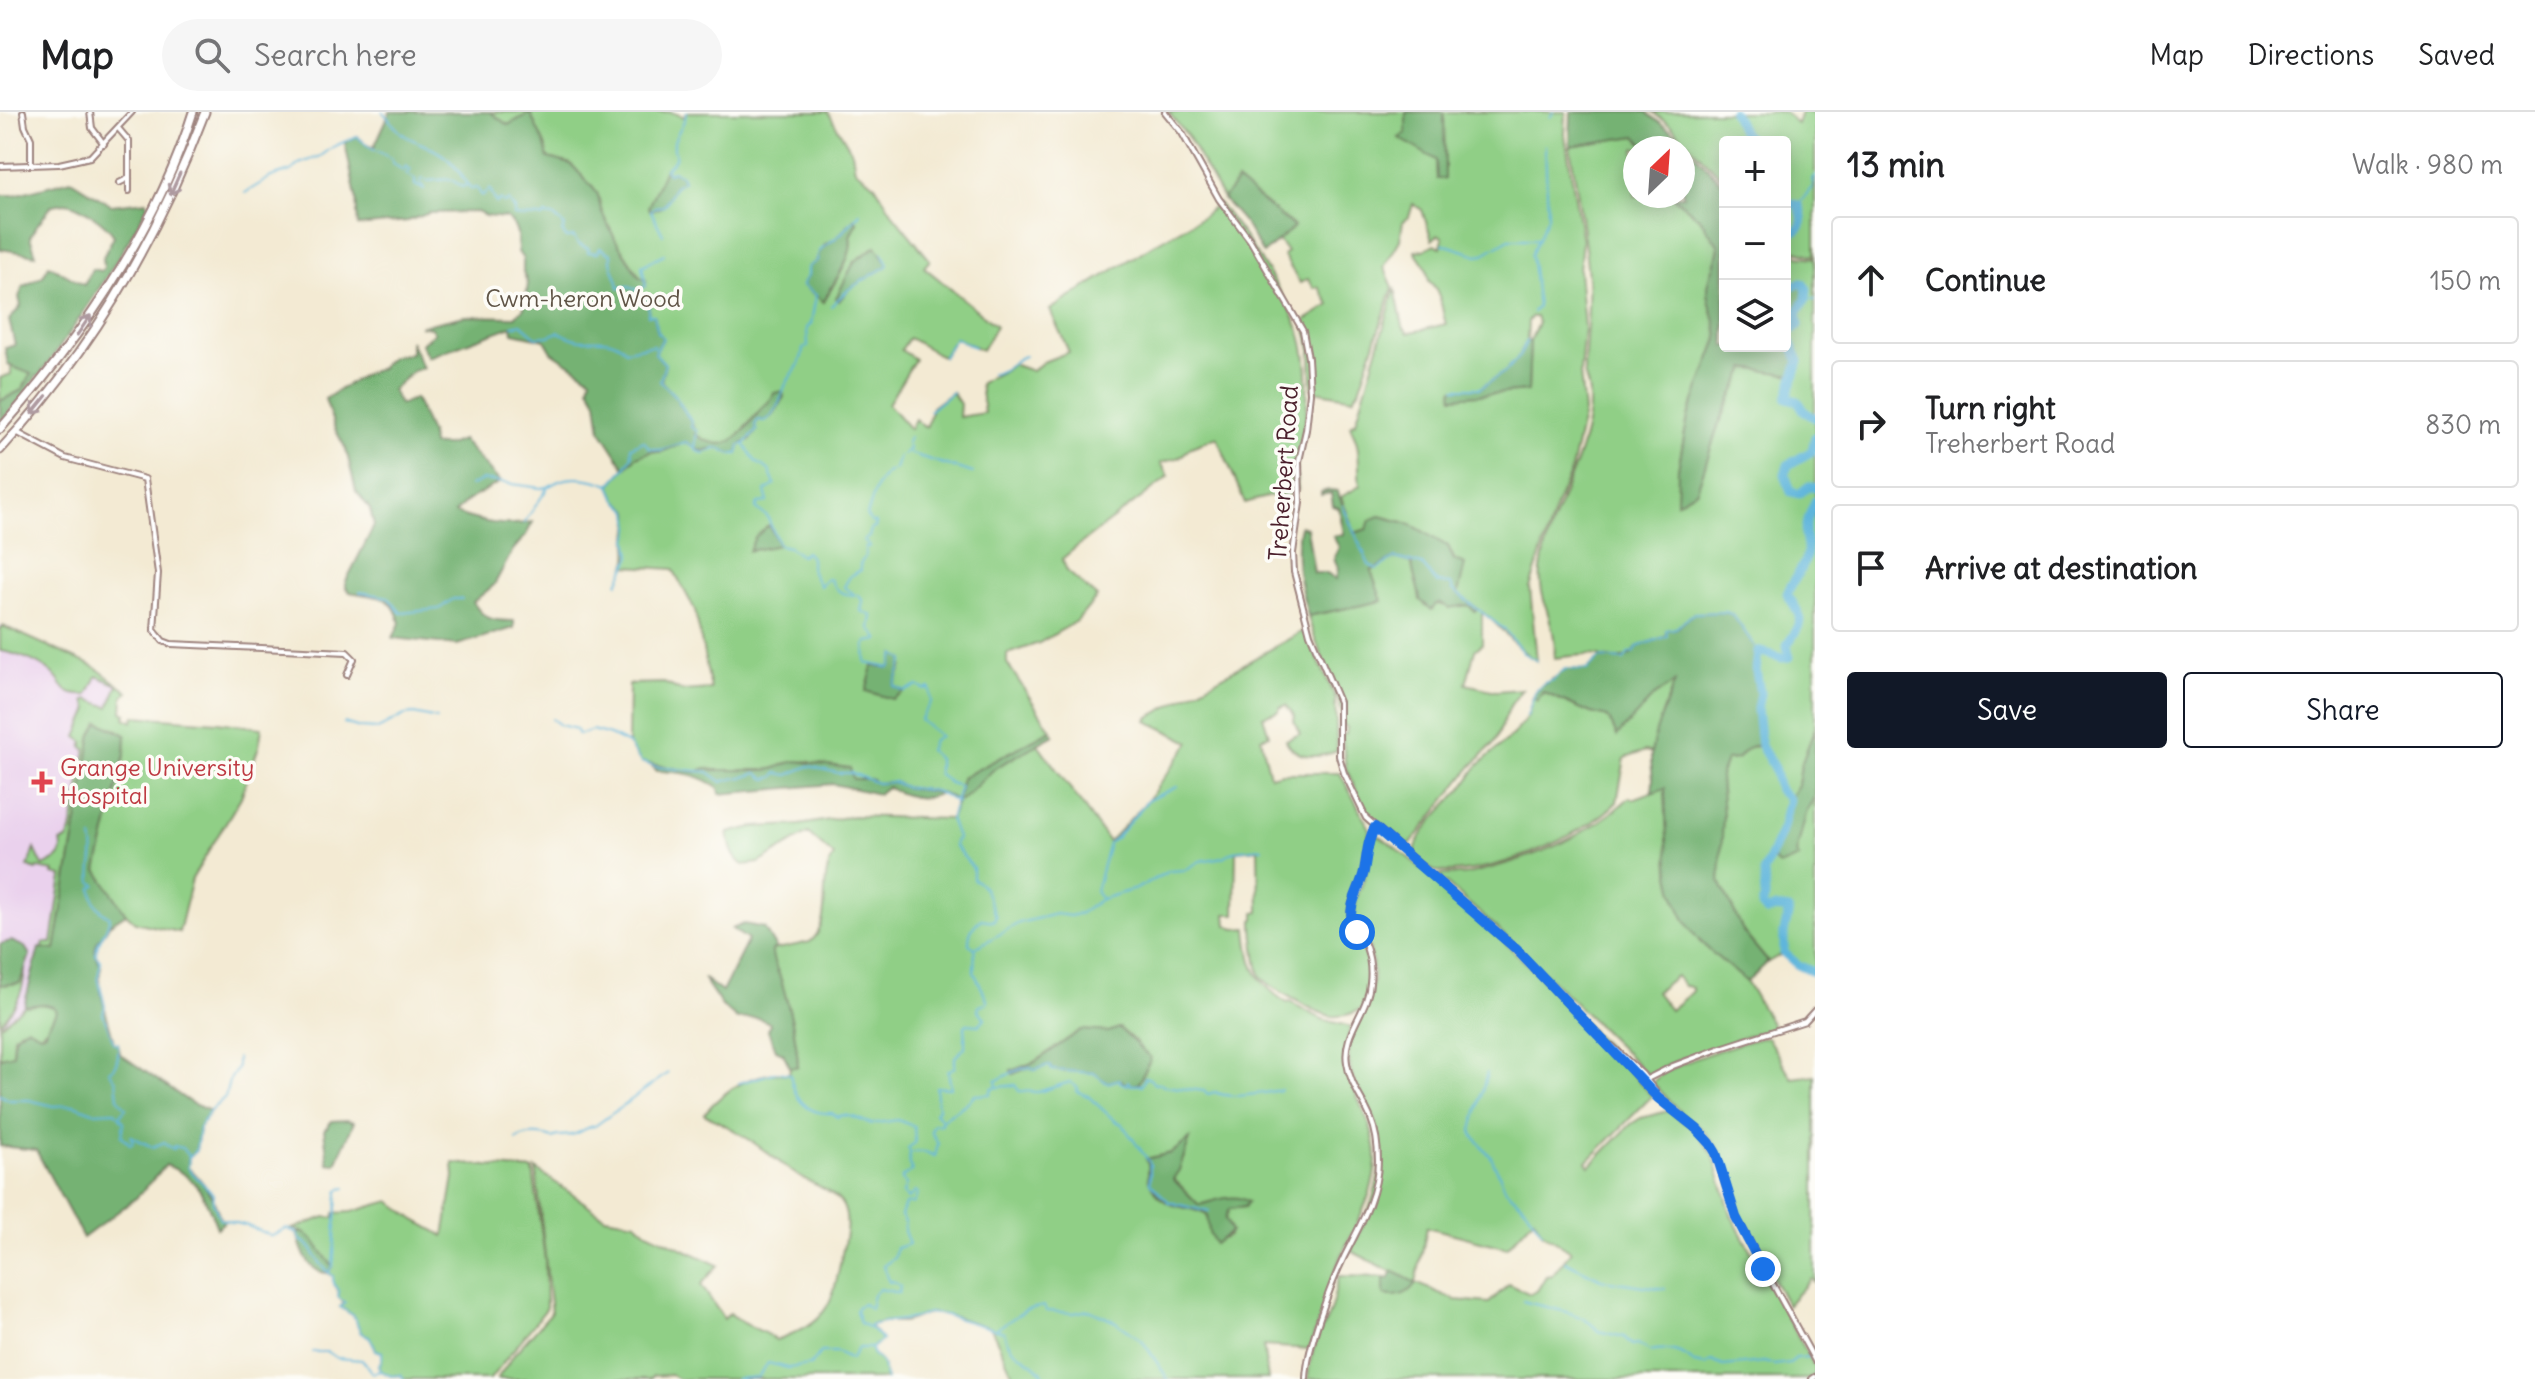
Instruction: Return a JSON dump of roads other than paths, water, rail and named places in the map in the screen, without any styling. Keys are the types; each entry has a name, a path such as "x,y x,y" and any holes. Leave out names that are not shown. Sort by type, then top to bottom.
{"highway":[{"path":"0,429 71,344 130,254 171,170 193,112"},
{"path":"0,450 83,347 130,274 171,194 205,112"}],"street":[{"path":"23,112 31,139 31,165"},
{"path":"90,112 92,128 104,144"},
{"path":"0,166 77,161 90,157 132,112"},
{"name":"Treherbert Road","path":"1165,112 1182,133 1219,199 1250,240 1303,331 1310,393 1299,461 1300,503 1293,553 1294,572 1310,634 1339,702 1339,756 1366,818 1516,949 1658,1098 1710,1143 1736,1217 1815,1361"},
{"path":"118,128 129,141 129,191"},
{"path":"119,183 129,178"},
{"path":"16,432 65,458 145,479 158,573 154,630 163,641 171,644 347,652 354,659 347,675"},
{"path":"1306,1379 1312,1349 1336,1276 1367,1210 1377,1177 1375,1131 1352,1086 1346,1058 1349,1038 1366,1006 1370,986 1371,963 1362,938 1353,926 1351,909 1363,875 1370,835 1375,827"},
{"path":"1647,1079 1718,1049 1805,1021 1815,1010"},
{"path":"1607,1042 1647,1079 1658,1098"}],"waterway":[{"path":"383,112 404,135 447,158 467,184"},
{"path":"663,235 651,211 664,206 675,186 683,181 681,175 673,171 668,173 665,169 675,158 674,142 687,112"},
{"path":"1550,117 1554,112"},
{"path":"1733,112 1746,136"},
{"path":"245,193 271,177 291,171 299,164 357,136 392,159 403,171 406,166 411,170 406,174 415,179 415,185 424,189 420,181 422,178 427,181 450,179 463,187 467,184 471,189 477,188 482,196 490,189 496,203 509,201 515,210 514,216 553,216 565,226 562,232 567,238 574,237 578,244 589,249 588,252 598,253 600,248 611,254 619,288 629,286 637,290"},
{"path":"1533,312 1538,306 1531,255 1548,216 1545,145"},
{"path":"1798,205 1813,186 1815,175"},
{"path":"1791,204 1798,205 1802,219 1796,231 1791,230"},
{"path":"745,444 757,430 755,425 758,420 765,421 775,411 800,362 803,349 808,346 807,328 811,324 816,295 802,285 808,275 808,267 817,261 821,249 860,213"},
{"path":"1443,244 1477,255 1509,239 1538,239"},
{"path":"831,306 849,289 887,266 882,252"},
{"path":"664,254 642,266 646,286 638,291 639,296 649,296 648,315 654,315 658,332 663,338 655,353 665,364 660,381 676,397 692,423 691,427 697,431 697,451 704,453 718,448 738,454 740,445 744,444 756,462 769,470 775,485 765,491 768,502 758,503 756,509 767,516 779,545 789,547 801,556 806,552 809,554 811,569 820,586 827,579 831,580 838,590 858,595 863,601 861,611 872,616 870,628 879,640 867,642 866,663 890,668 895,654 904,660 894,686 905,691 918,686 925,690 930,688 931,702 920,720 940,736 933,740 929,750 938,759 938,773 949,783 960,786 950,819 957,837 954,845 973,868 973,879 985,890 996,916 994,921 981,919 969,940 975,948 974,972 987,999 987,1003 979,1006 978,1010 985,1018 979,1025 965,1026 965,1047 955,1057 955,1067 948,1071 951,1088 936,1087 938,1109 935,1113 942,1120 931,1131 938,1144 935,1156 910,1152 912,1171 902,1177 906,1184 903,1194 908,1199 915,1192 918,1193 914,1203 905,1204 901,1216 909,1244 896,1248 894,1258 883,1266 889,1282 900,1286 899,1293 880,1289 873,1294 870,1309 864,1304 856,1310 860,1323 873,1330 882,1340 872,1348 858,1348 851,1359 837,1352 821,1352 810,1365 788,1368 768,1363 758,1377 736,1379"},
{"path":"1791,286 1802,283 1807,289 1806,299 1797,313 1799,325 1791,331"},
{"path":"1806,299 1815,299"},
{"path":"513,326 521,324 536,337 558,332 580,340 611,341 626,350 653,345 655,348"},
{"path":"943,357 955,338 974,347"},
{"path":"1455,388 1480,388 1506,371 1527,341"},
{"path":"1791,343 1799,361 1787,398 1798,401 1805,412 1815,418"},
{"path":"992,374 1025,356"},
{"path":"929,411 952,392"},
{"path":"903,455 909,449 909,437"},
{"path":"1815,437 1812,451 1788,465 1785,474 1791,492 1799,494 1809,486 1815,488"},
{"path":"470,486 483,480 544,488 565,479 578,478 610,485 632,456 631,447 644,441 649,448 660,450 686,442 694,447"},
{"path":"908,453 973,473"},
{"path":"853,593 844,587 850,576 861,570 865,548 870,546 863,541 875,528 876,523 871,522 867,515 873,495 883,476 895,469 899,456"},
{"path":"610,485 616,499 629,511 631,528 628,539 631,556 618,583"},
{"path":"524,523 547,489"},
{"path":"1815,501 1805,529 1806,558 1787,594 1800,620 1787,645 1789,657 1758,651 1756,671 1760,693 1757,709 1761,746 1774,768 1779,790 1789,799 1783,827 1764,871 1765,897 1762,906 1767,912 1775,908 1789,910 1784,953 1798,965 1815,973"},
{"path":"1343,506 1369,565 1377,569 1395,558 1422,565 1437,583 1451,584 1453,590 1505,630 1523,653 1537,661"},
{"path":"360,592 388,597 401,613 439,609 453,599 462,599"},
{"path":"1527,716 1535,692 1565,669 1587,670 1600,658 1624,660 1637,647 1667,636 1666,630 1676,628 1694,613 1726,612 1733,615 1758,651"},
{"path":"344,723 378,729 405,715 437,719"},
{"path":"552,719 560,725 576,729 579,735 592,730 610,735 628,744 641,762 657,767 708,772 722,782 757,773 766,779 777,773 788,775 809,766 852,773 877,783 894,782 904,787 935,791 957,802"},
{"path":"1101,899 1096,891 1109,843 1148,800 1177,787"},
{"path":"92,838 91,876 96,885 92,888 94,898 99,908 110,917 96,955 101,962 98,977 105,1006 103,1014 114,1043 118,1043 116,1063 109,1071 116,1081 118,1098 126,1108 119,1116 124,1122 122,1136 130,1144 133,1143 131,1136 152,1147 165,1142 174,1149 174,1146 182,1148 189,1157 188,1168 213,1194 220,1219 272,1236 286,1229 297,1233 333,1276 338,1297 345,1303 340,1307 354,1316 361,1333 369,1336 376,1350 382,1352 381,1371 391,1376 401,1375 404,1379"},
{"path":"975,948 1019,923 1056,914 1070,916 1081,913 1101,899 1136,889 1169,871 1185,870 1200,861 1224,857 1233,851 1262,848"},
{"path":"189,1157 196,1150 199,1128 210,1111 225,1097 229,1081 237,1069 237,1058"},
{"path":"997,1086 996,1081 1016,1071 1030,1067 1035,1070 1049,1065 1052,1070 1094,1073 1107,1083 1120,1079 1127,1085 1128,1081 1131,1085 1142,1085 1145,1077 1154,1084 1208,1094 1215,1092 1238,1096 1281,1090"},
{"path":"739,1083 777,1072 790,1074 794,1090 802,1103 815,1111 832,1113 837,1117 853,1117 871,1124 897,1120 914,1126 915,1143 908,1148 910,1152"},
{"path":"516,1140 529,1135 552,1138 568,1136 595,1126 668,1073"},
{"path":"1487,1073 1473,1135 1491,1157 1506,1190 1524,1206 1542,1232"},
{"path":"942,1120 975,1095 990,1094 992,1088 1015,1085 1019,1091 1038,1092 1070,1082 1078,1088 1077,1091 1088,1096 1122,1124 1150,1163 1150,1183 1169,1202 1209,1212"},
{"path":"0,1095 10,1100 29,1100 54,1106 74,1105 93,1112 114,1111 117,1114"},
{"path":"329,1272 333,1267 338,1193 346,1188"},
{"path":"1565,1261 1603,1280 1665,1289"},
{"path":"1523,1301 1564,1311 1592,1324 1598,1331 1624,1337 1632,1345 1638,1344 1650,1351 1680,1353 1694,1363 1705,1365 1712,1361 1723,1366 1764,1362 1774,1365 1810,1357"},
{"path":"996,1329 1026,1310 1044,1306 1046,1311 1074,1313 1089,1310 1116,1322 1142,1340 1168,1379"},
{"path":"870,1326 927,1313 1004,1332 1011,1347 1036,1366 1046,1379"},
{"path":"872,1349 887,1379"},
{"path":"312,1352 362,1360 372,1373 381,1371"}],"place":[{"name":"Grange University Hospital","path":"42,782"}],"park label":[{"name":"Cwm-heron Wood","path":"583,299"}]}
